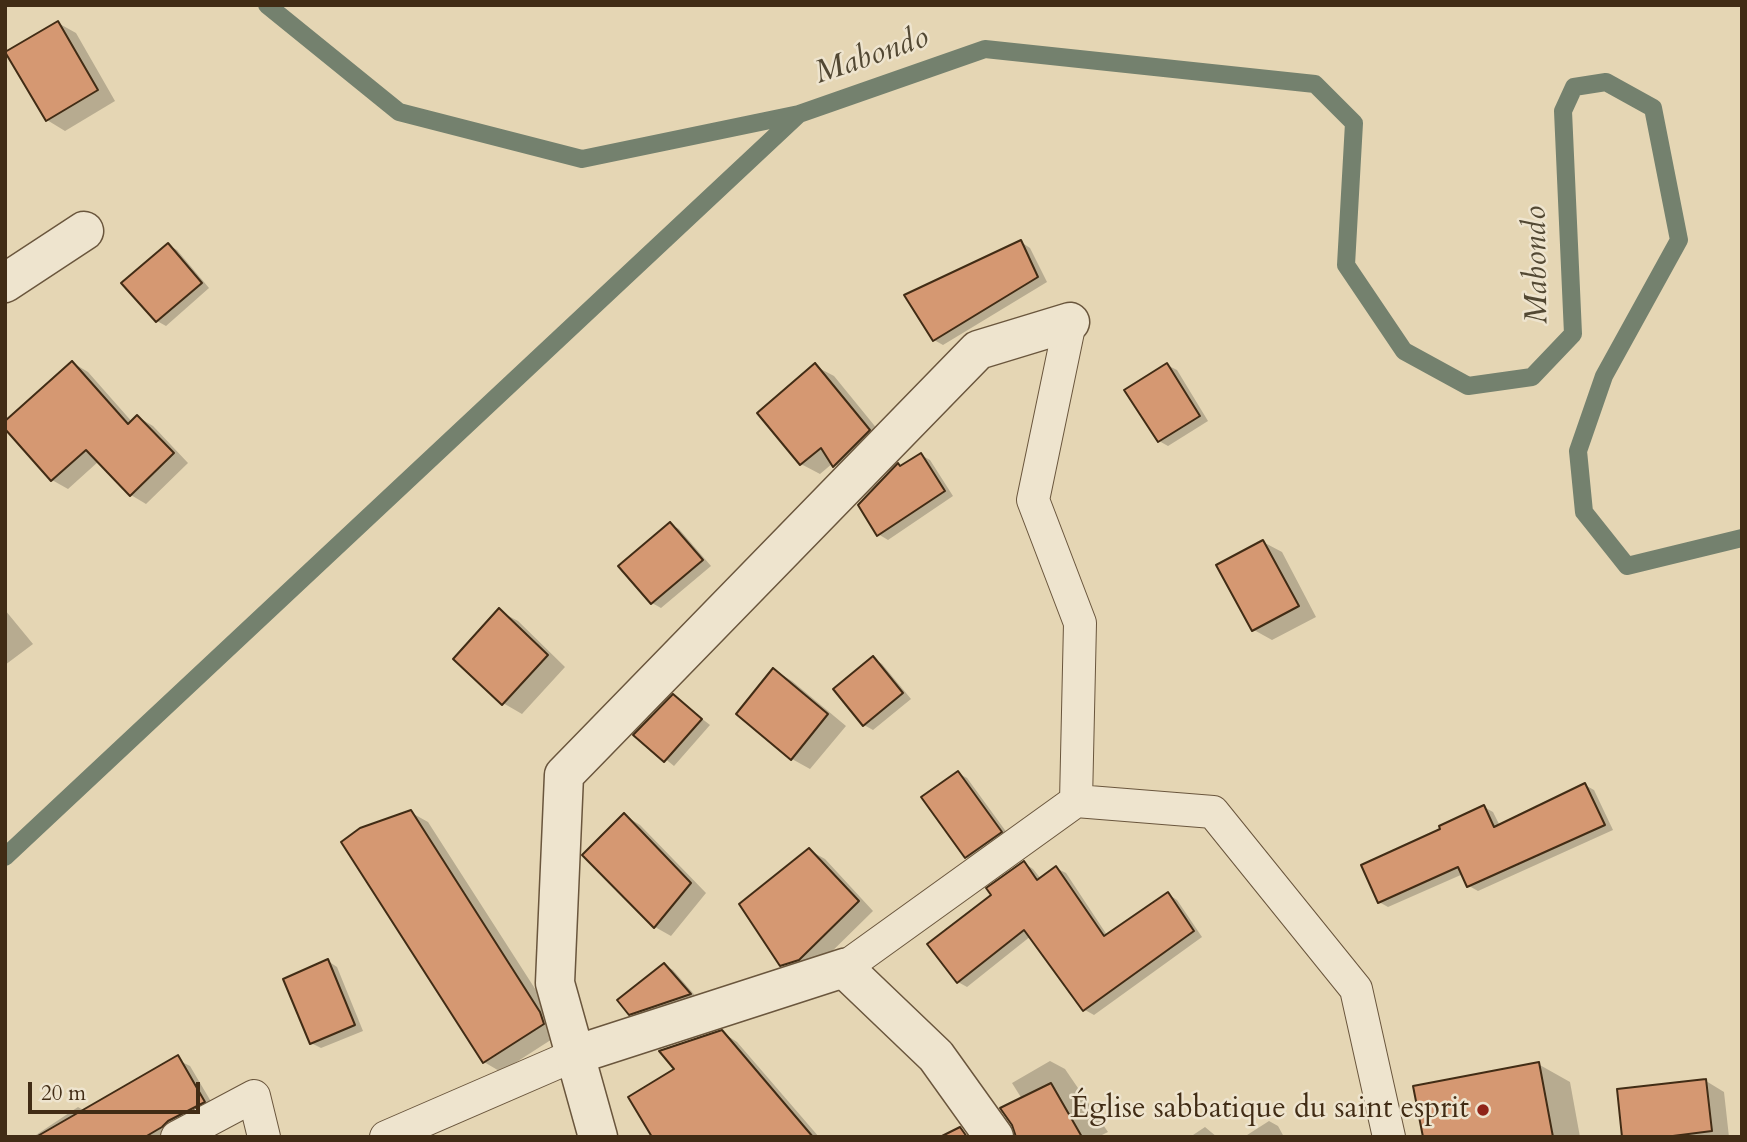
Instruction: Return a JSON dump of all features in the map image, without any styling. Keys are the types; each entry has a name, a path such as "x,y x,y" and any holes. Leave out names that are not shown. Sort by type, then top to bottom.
{"street":[{"path":"5,283 84,231"},
{"path":"598,1137 555,983 564,775 978,350 1070,322"},
{"path":"575,1055 844,968 936,1056 994,1137"}],"lane":[{"path":"1070,322 1033,500 1080,623 1076,801"},
{"path":"844,968 1076,801 1213,812 1356,989 1389,1137"},
{"path":"386,1137 575,1055"},
{"path":"177,1137 254,1096 264,1137"}],"building":[{"path":"58,21 98,90 46,121 5,52"},
{"path":"1021,240 1038,277 933,341 904,295"},
{"path":"168,243 202,283 156,322 121,283"},
{"path":"72,361 128,424 137,415 174,453 130,496 86,450 51,481 5,429 5,421"},
{"path":"815,363 870,430 833,467 821,448 800,465 757,413"},
{"path":"1167,363 1200,416 1158,442 1124,390"},
{"path":"921,453 945,491 877,536 858,505 898,463 900,466"},
{"path":"670,522 703,560 651,604 618,566"},
{"path":"1263,540 1299,606 1252,631 1216,565"},
{"path":"499,608 548,655 502,705 453,659"},
{"path":"873,656 903,693 863,726 833,689"},
{"path":"773,668 828,714 791,760 736,714"},
{"path":"673,694 702,719 664,762 633,735"},
{"path":"958,771 1002,832 965,858 921,797"},
{"path":"1585,783 1605,825 1467,887 1458,867 1378,903 1361,865 1440,829 1439,826 1484,805 1494,827"},
{"path":"411,810 540,1012 544,1024 483,1063 341,842 360,828"},
{"path":"624,813 691,883 654,928 582,855"},
{"path":"809,848 859,901 799,960 780,966 739,904"},
{"path":"1024,861 1037,880 1056,866 1104,936 1168,892 1194,931 1083,1011 1024,930 957,983 927,944 991,895 986,888"},
{"path":"328,959 355,1025 310,1044 283,979"},
{"path":"664,963 691,994 629,1015 617,1000"},
{"path":"722,1030 813,1137 652,1137 628,1097 674,1069 659,1051"},
{"path":"178,1055 205,1102 168,1121 145,1137 36,1137"},
{"name":"Église sabbatique du saint esprit","path":"1539,1062 1553,1137 1423,1137 1413,1086"},
{"path":"1706,1079 1712,1131 1665,1137 1622,1137 1617,1089"},
{"path":"1051,1083 1082,1137 1016,1137 1012,1125 1000,1108"},
{"path":"960,1127 967,1137 940,1137"}],"waterway":[{"name":"Mabondo","path":"267,5 399,112 582,159 799,114 985,49 1315,84 1354,123 1346,265 1404,351 1468,386 1532,377 1573,334 1563,111 1574,87 1606,82 1653,108 1679,240 1604,376 1578,451 1584,512 1627,566 1742,538"},
{"path":"5,857 799,114"}],"place":[{"name":"Église sabbatique du saint esprit","path":"1483,1110"}]}
